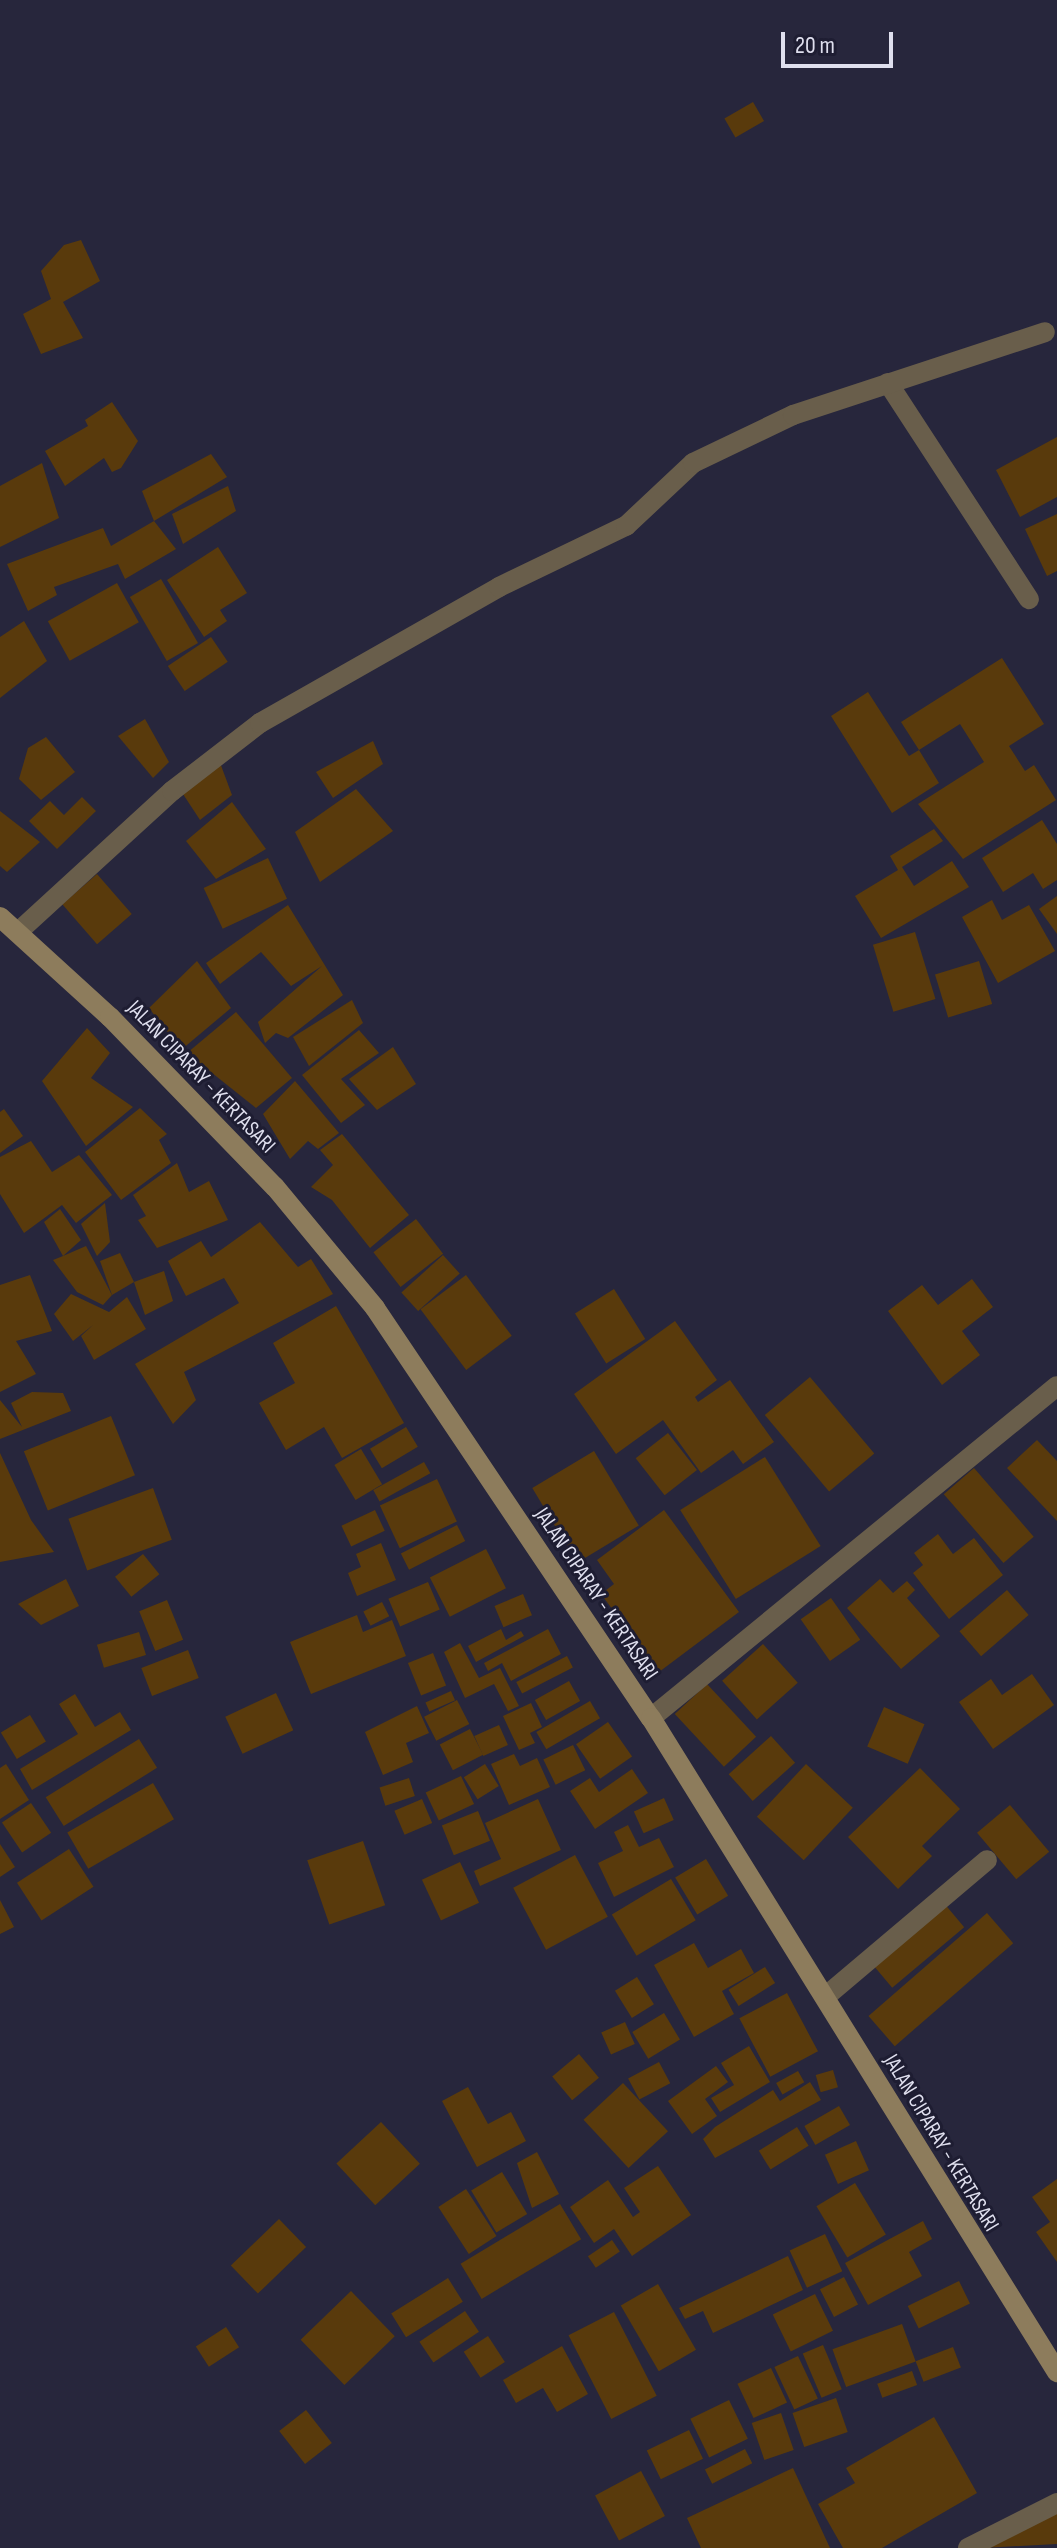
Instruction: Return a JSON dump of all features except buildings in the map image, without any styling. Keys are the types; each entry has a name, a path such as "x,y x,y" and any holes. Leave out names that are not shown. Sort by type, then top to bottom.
{"main road":[{"name":"JALAN CIPARAY - KERTASARI","path":"0,917 275,1187 375,1308 651,1718 1057,2372"}],"street":[{"path":"18,932 172,791 260,723 499,587 626,526 693,463 793,415 1045,332"},
{"path":"888,383 1029,599"},
{"path":"651,1718 1057,1386"},
{"path":"825,1997 987,1860"},
{"path":"968,2548 1057,2503"}]}
